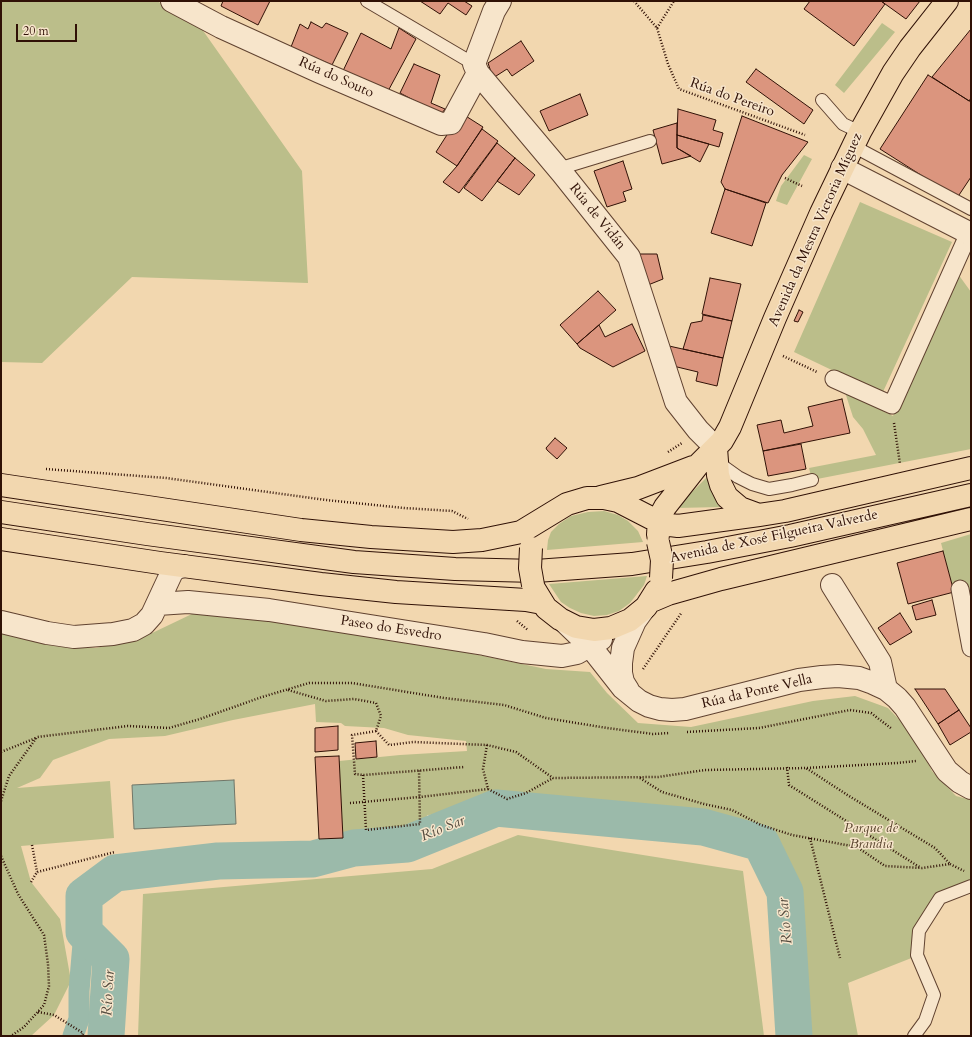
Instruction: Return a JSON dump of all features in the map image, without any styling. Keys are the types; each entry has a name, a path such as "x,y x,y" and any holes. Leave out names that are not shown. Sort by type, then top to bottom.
{"main road":[{"name":"Avenida da Mestra Victoria Míguez","path":"658,532 662,512 669,501 710,458 734,419 820,213 856,139 893,73 910,48 948,1"},
{"path":"1,485 307,530 377,538 467,542 511,535 525,530 575,501 638,488 672,476 710,458 727,497 740,508 759,516"},
{"path":"658,532 670,525 678,526 759,516 971,468"},
{"name":"Avenida de Xosé Filgueira Valverde","path":"1,512 354,562 427,568 504,571 588,568 653,561 790,536 967,495"},
{"path":"595,498 618,501 635,510 658,532 662,560 660,578 656,591 646,606"},
{"path":"554,513 545,521 538,531 531,548 530,568 538,594 555,616 576,627 588,630 600,630 616,627 630,620 646,606 668,594 721,579 971,519"},
{"path":"1,539 184,566 373,590 526,600 538,594"}],"street":[{"name":"Rúa do Souto","path":"172,1 228,30 320,72 441,124 451,123 476,69"},
{"path":"476,69 494,11 500,1"},
{"name":"Rúa de Vidán","path":"476,69 629,258 676,402 698,430 710,458"},
{"path":"834,379 892,405 970,234 842,168"},
{"path":"1,622 47,633 67,636 113,634 133,630 144,624 152,615 172,572 176,568 184,566"},
{"path":"832,585 880,662 886,689"},
{"path":"960,589 970,641"},
{"name":"Paseo do Esvedro","path":"158,604 188,602 269,610 476,642 522,652 562,656 577,653 604,637 616,627"},
{"name":"Rúa da Ponte Vella","path":"631,694 623,682 621,663 627,639 635,621 646,606"},
{"name":"Rúa da Ponte Vella","path":"565,622 590,646 619,684 649,706 672,710 685,708 799,680 822,677 838,676 858,678 873,683 886,689 904,707 947,771 953,777 971,788"}],"lane":[{"path":"367,1 476,69"},
{"path":"822,100 856,139 971,209"},
{"path":"558,169 650,141"},
{"path":"710,458 738,477 752,484 769,489 812,480"},
{"path":"914,1036 925,1021 934,994 917,956 919,931 940,898 971,886"}],"path":[{"name":"Rúa do Pereiro","path":"634,1 657,28 668,64 679,89 805,135"},
{"path":"657,28 674,1"},
{"path":"785,178 802,186"},
{"path":"783,356 834,379"},
{"path":"892,405 900,464"},
{"path":"667,453 698,430"},
{"path":"45,468 166,478 326,500 452,511 474,520"},
{"path":"642,670 682,612"},
{"path":"1,752 37,737 128,726 169,728 309,683 352,683 444,698 504,705 546,718 607,728 653,734 674,732"},
{"path":"288,689 326,701 354,699 376,703 381,716 376,731"},
{"path":"682,732 759,728 850,710 871,713 897,733"},
{"path":"376,731 389,745 413,742 487,746 516,752 553,778"},
{"path":"376,731 352,735 355,774 363,775 464,767"},
{"path":"1,801 9,776 37,737"},
{"path":"487,746 483,769 488,789"},
{"path":"910,756 913,761"},
{"path":"350,803 488,789 507,799 526,793 553,778 658,777 705,770 787,767 806,768 897,763 938,758"},
{"path":"787,767 789,785 922,868"},
{"path":"806,768 848,796 935,848 950,864 971,874"},
{"path":"363,775 366,830 420,824 420,770"},
{"path":"639,777 662,792 732,810 761,825 810,838 857,846 885,866 922,868 950,864"},
{"path":"810,838 840,958"},
{"path":"31,882 37,872 32,845"},
{"path":"37,872 115,852"},
{"path":"1,856 18,894 44,935 48,964 49,986 44,1005 24,1027 11,1036"},
{"path":"38,1012 54,1015 82,1034"}],"green space":[{"path":"1,1 157,1 199,25 302,171 308,283 132,277 42,363 1,362"},
{"path":"882,23 895,32 844,93 835,85"},
{"path":"804,155 812,159 787,205 776,201 781,186"},
{"path":"860,202 952,242 882,394 794,352"},
{"path":"958,274 971,292 971,449 812,480 809,468 876,455 863,429 853,417 845,392 893,416"},
{"path":"708,476 715,498 722,507 676,508"},
{"path":"604,511 618,515 628,521 638,531 643,542 547,550 551,532 559,524 571,516 588,512"},
{"path":"971,534 971,624 954,592 941,543"},
{"path":"647,576 644,585 630,603 619,611 607,615 594,616 581,613 570,608 561,602 549,584"},
{"name":"Parque de Brandia","path":"194,613 273,616 372,633 546,669 590,672 607,693 638,723 691,727 813,701 855,696 888,708 915,736 932,771 956,796 971,800 971,881 931,904 914,957 848,983 858,1036 811,1036 798,889 769,837 724,818 498,800 472,813 427,815 425,828 343,838 339,761 400,755 467,751 466,741 408,735 384,728 345,726 341,723 316,722 315,704 233,720 165,736 109,739 53,760 40,778 17,788 110,781 114,838 21,846 31,882 60,919 71,981 54,1015 31,1036 1,1036 1,631 6,631 53,646 96,648 148,635"},
{"path":"518,835 743,871 764,1036 138,1036 143,894 432,869"}],"shaded area":[{"path":"234,780 236,824 134,829 132,785"}],"building":[{"path":"223,1 270,1 258,25 221,6"},
{"path":"420,1 464,1 472,6 466,15 448,3 440,14"},
{"path":"810,1 881,1 885,4 854,46 804,9"},
{"path":"881,1 920,1 906,19"},
{"path":"311,22 322,28 326,23 348,33 332,65 291,47 300,24 308,29"},
{"path":"399,28 416,39 387,93 342,73 361,33 391,49"},
{"path":"971,29 971,98 969,101 932,77"},
{"path":"521,41 534,61 512,76 507,69 493,78 488,63"},
{"path":"414,64 440,75 431,103 445,109 439,117 421,104 400,93"},
{"path":"756,69 813,110 804,124 746,82"},
{"path":"928,75 971,102 971,177 957,198 880,149"},
{"path":"580,94 588,115 549,131 540,111"},
{"path":"678,109 716,120 713,130 723,133 719,147 677,135"},
{"path":"461,113 483,127 457,166 436,152"},
{"path":"742,116 808,142 782,175 768,203 725,189 721,182"},
{"path":"677,123 677,148 691,156 662,164 653,130"},
{"path":"482,129 498,141 459,193 443,182 457,166"},
{"path":"677,135 709,144 700,162 677,148"},
{"path":"497,143 515,158 482,201 464,188"},
{"path":"515,158 535,175 519,195 497,181"},
{"path":"623,161 632,189 623,192 626,201 607,207 594,171"},
{"path":"725,189 766,203 752,246 711,233"},
{"path":"635,254 657,254 663,279 648,285"},
{"path":"710,278 741,284 732,321 702,314"},
{"path":"598,291 616,310 577,344 560,325"},
{"path":"799,310 803,312 798,322 794,321"},
{"path":"703,315 732,321 723,358 683,349 691,323 702,321"},
{"path":"632,324 645,351 613,367 580,348 577,344 599,325 605,337"},
{"path":"669,346 723,358 717,386 696,381 698,372 673,366"},
{"path":"842,399 850,433 763,451 757,425 781,420 784,433 813,426 808,407"},
{"path":"555,438 567,448 557,459 546,448"},
{"path":"801,444 806,469 768,476 763,451"},
{"path":"943,551 954,592 908,604 897,563"},
{"path":"932,600 936,615 916,620 912,606"},
{"path":"900,613 912,632 890,645 878,628"},
{"path":"915,689 945,689 959,710 938,724"},
{"path":"959,710 971,728 971,732 950,745 938,724"},
{"path":"338,726 338,750 315,752 315,728"},
{"path":"376,741 377,757 356,759 355,743"},
{"path":"339,756 343,838 319,839 315,757"}],"waterway":[{"name":"Río Sar","path":"106,1036 111,959 84,932 84,896 115,873 218,861 313,859 354,848 407,844 496,808 703,827 761,843 785,892 794,1036"},
{"path":"73,1036 79,1019 79,991 84,932"}]}
